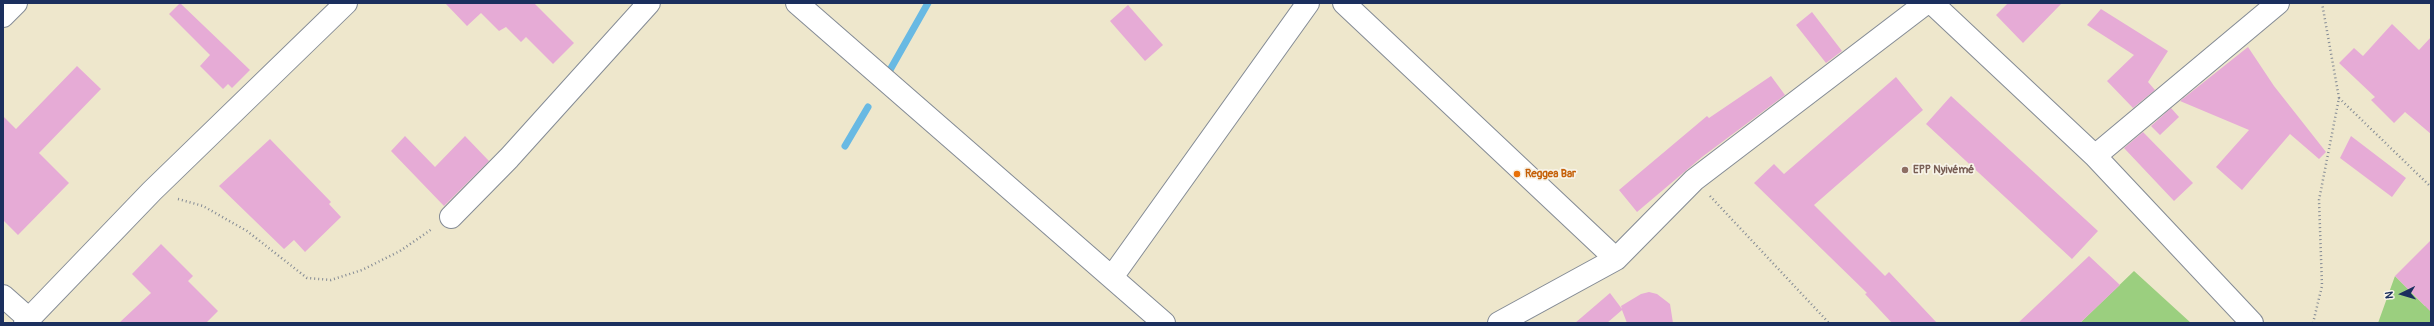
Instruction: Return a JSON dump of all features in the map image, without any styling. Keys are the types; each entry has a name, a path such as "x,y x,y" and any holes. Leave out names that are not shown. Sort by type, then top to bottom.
{"street":[{"path":"3,16 16,3"},
{"path":"3,296 27,321 152,191 346,3"},
{"path":"451,217 509,158 649,3"},
{"path":"796,3 1164,323"},
{"path":"1112,277 1308,3"},
{"path":"1344,3 1616,258"},
{"path":"1499,323 1616,258 1694,180 1926,3"},
{"path":"1932,3 2094,156 2252,323"},
{"path":"2094,156 2278,3"}],"path":[{"path":"2313,323 2322,286 2319,200 2339,98 2322,3"},
{"path":"2339,98 2431,187"},
{"path":"1694,180 1829,323"},
{"path":"152,191 203,206 247,231 307,278 330,280 362,270 400,251 451,217"}],"green space":[{"path":"2134,271 2191,323 2080,323"},
{"path":"2395,276 2425,306 2431,301 2431,323 2378,323"}],"building":[{"path":"180,3 250,70 232,88 228,84 223,89 200,66 210,55 169,14"},
{"path":"445,3 534,3 574,43 553,64 526,37 521,42 506,27 499,31 481,13 467,26"},
{"path":"2008,3 2062,3 2023,43 1996,15"},
{"path":"1128,5 1163,45 1145,61 1110,21"},
{"path":"2101,9 2168,51 2148,82 2155,90 2133,108 2107,81 2134,55 2087,25"},
{"path":"1812,12 1842,51 1826,63 1796,25"},
{"path":"2392,24 2419,50 2431,37 2431,134 2405,112 2394,123 2371,100 2375,97 2339,63 2354,48 2363,56"},
{"path":"2248,47 2274,86 2326,152 2319,159 2290,134 2242,190 2216,167 2249,130 2180,101"},
{"path":"77,66 101,89 39,153 69,183 18,235 3,220 3,116 16,129"},
{"path":"1771,76 1785,95 1702,157 1637,212 1619,190 1707,116 1709,118"},
{"path":"1896,77 1923,110 1814,205 1885,276 1889,272 1937,323 1892,323 1865,294 1867,293 1754,183 1774,164 1784,174"},
{"path":"1951,96 2098,231 2072,259 1926,124"},
{"path":"2171,108 2179,117 2160,135 2151,126"},
{"path":"2143,132 2193,183 2174,201 2124,148"},
{"path":"405,136 435,167 465,136 489,161 444,206 391,151"},
{"path":"2351,136 2406,178 2392,197 2340,158"},
{"path":"270,139 331,202 329,204 341,217 305,252 294,240 284,249 219,186"},
{"path":"2431,240 2431,312 2395,276"},
{"path":"161,244 193,276 188,281 218,311 206,323 119,323 151,293 132,274"},
{"path":"2089,256 2120,285 2080,323 2018,323"},
{"path":"1649,292 1657,294 1670,304 1673,323 1627,323 1622,310 1607,323 1575,323 1610,293 1622,309 1621,306 1641,294"}],"waterway":[{"path":"886,77 928,3"},
{"path":"845,146 868,107"}],"place":[{"name":"EPP Nyivémé","path":"1905,170"},
{"name":"Reggea Bar","path":"1517,174"}]}
